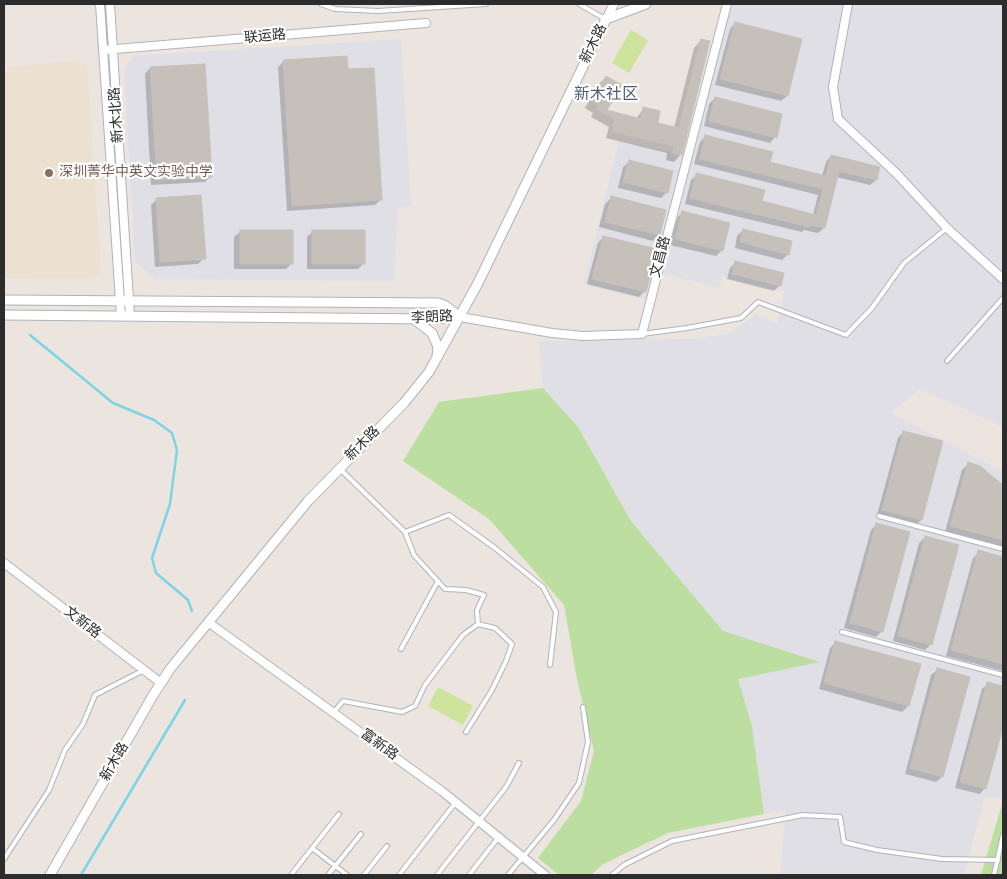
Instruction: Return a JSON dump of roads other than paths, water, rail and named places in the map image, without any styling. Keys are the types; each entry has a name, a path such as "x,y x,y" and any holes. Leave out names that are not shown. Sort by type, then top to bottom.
{"street":[{"name":"新木北路","path":"100,4 126,316"},
{"name":"新木北路","path":"110,4 124,301"},
{"path":"606,19 614,4"},
{"name":"新木路","path":"50,875 161,683 208,622 308,501 417,388 437,358 460,316 606,19 646,4"},
{"name":"文昌路","path":"642,334 727,4"},
{"path":"848,4 833,87 838,118 896,173 947,228 1003,279"},
{"name":"联运路","path":"104,50 426,23"},
{"name":"李朗路","path":"4,300 438,303 460,316"},
{"name":"李朗路","path":"4,315 413,319 442,319 460,316"},
{"path":"460,316 560,334 583,336 642,334"},
{"path":"413,319 420,322 432,333 438,348 437,358"},
{"name":"文新路","path":"4,563 161,683"},
{"name":"富新路","path":"208,622 456,802 545,875"}],"lane":[{"path":"321,4 335,9 378,11 486,4"},
{"path":"335,9 338,4"},
{"path":"579,4 606,19"},
{"path":"642,334 741,318 758,302 846,335 872,308 904,263 947,228"},
{"path":"947,361 1003,298"},
{"path":"339,468 405,532 414,555 445,589 466,590 484,595 477,610 478,624"},
{"path":"405,532 449,515 495,548 543,588 556,612 550,665"},
{"path":"879,516 1003,549"},
{"path":"401,649 438,582"},
{"path":"333,712 343,701 402,712 415,706 425,685 463,636 478,624"},
{"path":"466,732 492,690 512,644 495,628 478,624"},
{"path":"842,632 1003,675"},
{"path":"4,859 49,790 65,750 83,724 95,695 144,670"},
{"path":"508,875 554,820 578,783 588,742 583,707"},
{"path":"437,875 506,787 519,762"},
{"path":"399,875 456,802"},
{"path":"290,875 339,814"},
{"path":"612,875 624,865 672,841 803,815 840,817 844,842 877,850 942,859 998,860"},
{"path":"328,875 360,834"},
{"path":"994,875 1003,835"},
{"path":"469,875 499,836"},
{"path":"364,875 387,846"},
{"path":"312,848 347,875"}],"waterway":[{"path":"30,335 113,403 154,420 172,433 177,450 170,504 152,558 156,573 188,600 192,611"},
{"path":"81,875 185,700"}],"place":[{"name":"深圳菁华中英文实验中学","path":"49,173"}],"district":[{"name":"新木社区","path":"606,95"}]}
